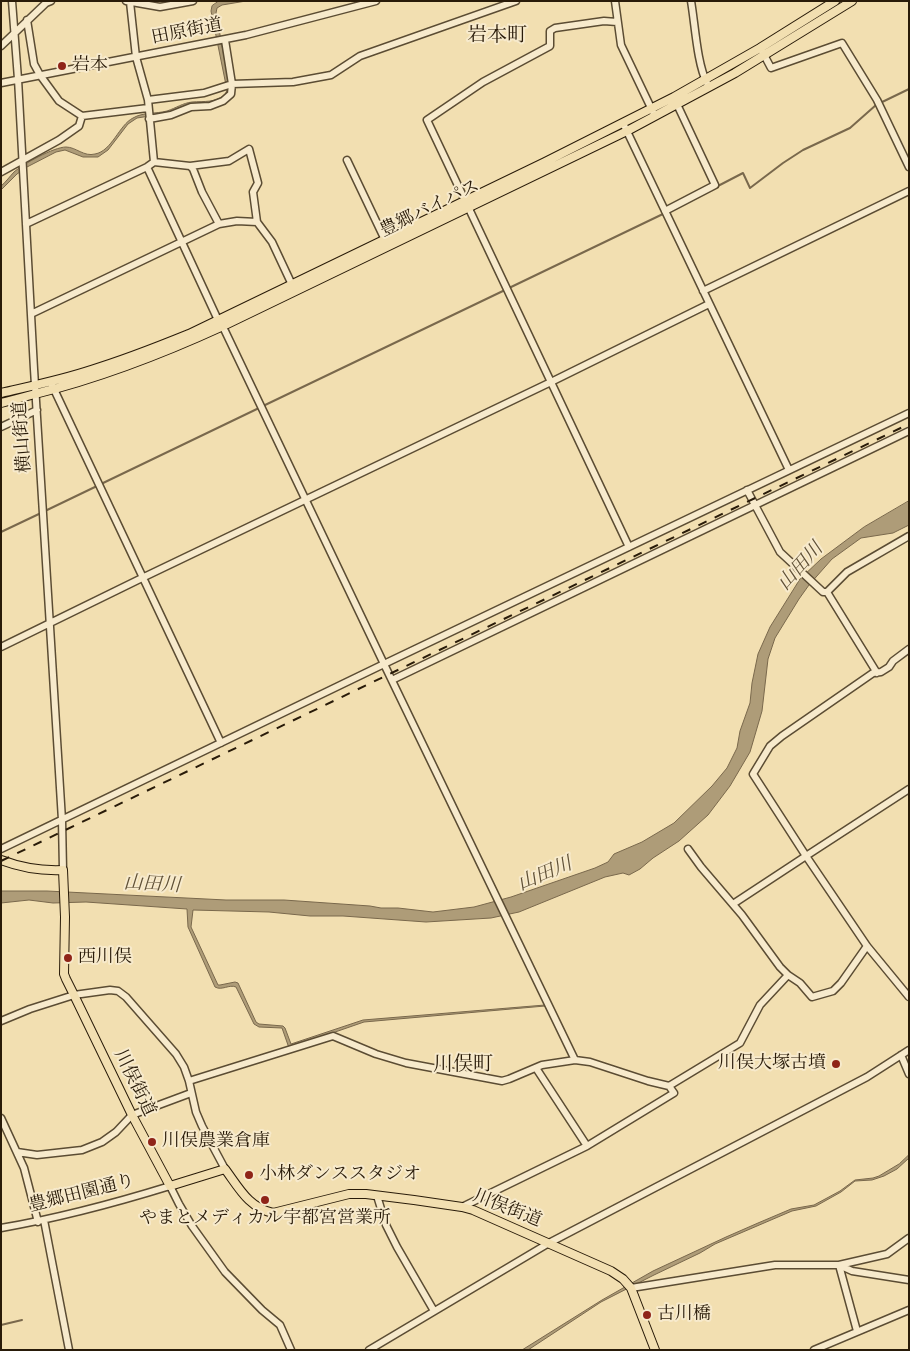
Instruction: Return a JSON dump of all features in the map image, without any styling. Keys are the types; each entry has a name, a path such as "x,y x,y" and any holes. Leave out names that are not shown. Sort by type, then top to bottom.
{"main road":[{"name":"豊郷バイパス","path":"762,52 834,1"},
{"name":"豊郷バイパス","path":"1,403 35,394 92,370 221,323 466,204 623,123 653,112 675,101 852,1"},
{"name":"豊郷バイパス","path":"466,204 627,131 653,112"},
{"name":"豊郷バイパス","path":"1,393 35,385 52,386"},
{"path":"1,860 34,869 63,870"},
{"name":"川俣街道","path":"63,870 65,912 64,974 132,1116 170,1186"},
{"path":"170,1186 226,1169"},
{"name":"川俣街道","path":"226,1169 244,1194 255,1206 264,1211 273,1212 349,1194 462,1206 483,1214 611,1271 624,1279 631,1288 655,1350"}],"street":[{"name":"横山街道","path":"12,1 62,820 63,870"},
{"path":"1,46 46,3 51,1"},
{"path":"154,162 148,100 136,57 128,2 160,7 193,1"},
{"name":"田原街道","path":"1,82 225,40 294,24 376,1"},
{"path":"148,100 204,92 232,84 293,82 331,75 360,56 516,1"},
{"path":"615,1 621,45 653,112"},
{"path":"691,1 700,63 708,84"},
{"path":"28,20 34,64 59,101 82,116 148,108"},
{"path":"618,22 604,21 555,28 550,31 550,46 483,82 427,120 629,547"},
{"path":"149,119 171,115 190,107 210,106 222,102 231,94 232,84 225,40"},
{"path":"762,52 771,68 842,43 877,100 909,167"},
{"path":"665,211 715,185 675,101"},
{"path":"1,172 59,140 79,126 82,116"},
{"path":"623,123 789,470"},
{"path":"26,224 154,162 190,166 229,161 249,149 258,183 252,192 256,222 272,242 294,287"},
{"path":"347,160 386,243"},
{"path":"190,166 219,224"},
{"path":"147,167 305,500 576,1060"},
{"path":"702,291 909,191"},
{"path":"31,314 219,224 237,221 256,222"},
{"path":"1,647 709,304"},
{"path":"52,386 221,743"},
{"path":"1,426 37,410"},
{"path":"1,849 909,413"},
{"path":"392,680 909,431"},
{"path":"747,490 780,552 825,592 877,672"},
{"path":"825,592 847,572 909,536"},
{"path":"908,995 867,946 753,774 770,746 782,736 873,673 889,667 893,661 909,649"},
{"path":"733,904 909,789"},
{"path":"688,849 701,868 733,904 780,967 788,975 800,982 812,998 833,991 841,983 867,946"},
{"path":"669,1086 740,1043 760,1004 788,975"},
{"name":"川俣街道","path":"74,994 110,990 118,991 126,997 176,1054 184,1067 196,1112 202,1126 226,1169"},
{"path":"1,1021 74,994"},
{"path":"189,1081 333,1036 376,1054 406,1063 502,1080 509,1079 542,1065 576,1060 590,1062 669,1086 674,1093 587,1146 462,1206"},
{"path":"369,1350 548,1243 867,1076 909,1050"},
{"path":"901,1055 909,1074"},
{"path":"536,1068 587,1146"},
{"path":"17,1152 37,1155 82,1150 102,1142 116,1132 132,1116 191,1093"},
{"path":"1,1118 24,1168 41,1221 70,1350"},
{"path":"170,1186 192,1226 225,1272 262,1310 280,1325 291,1350"},
{"name":"豊郷田園通り","path":"1,1228 41,1221 170,1186"},
{"path":"378,1196 386,1225 434,1311"},
{"path":"631,1288 775,1265 839,1266 887,1254 909,1238"},
{"path":"839,1266 852,1271 909,1280"},
{"path":"839,1266 857,1331"},
{"path":"814,1350 909,1310"}],"shaded area":[{"path":"219,1 246,1 222,5 217,8 216,13 230,89 229,95 216,102 190,105 169,113 137,118 128,124 108,150 98,157 83,157 65,150 56,152 27,167 1,190 1,186 14,172 47,153 66,147 91,155 95,154 106,148 128,121 137,116 167,111 183,104 213,100 225,95 227,90 211,11 212,6"},
{"path":"909,501 909,525 893,533 861,538 832,559 809,585 775,638 768,659 762,711 750,752 730,786 708,815 679,841 640,869 629,875 623,873 605,877 519,912 491,918 426,922 269,912 193,910 191,927 218,985 238,983 256,1022 259,1024 283,1026 291,1044 363,1020 545,1006 364,1022 289,1048 282,1028 259,1027 254,1024 236,987 215,987 188,927 187,909 86,902 53,903 29,900 1,903 1,891 47,891 226,900 284,900 433,912 474,907 511,897 595,868 608,862 614,854 642,842 674,823 712,786 727,768 737,748 740,731 750,703 758,654 770,627 800,579 821,559 864,527"},
{"path":"909,1155 909,1158 897,1169 884,1176 872,1180 855,1181 841,1192 816,1206 792,1211 715,1244 601,1302 528,1350 522,1350 602,1300 653,1271 791,1209 814,1205 840,1191 855,1180 879,1176 899,1164"}],"waterway":[{"path":"716,187 743,173 750,188 803,150 850,128 876,105 909,89"},
{"path":"509,288 665,213"},
{"path":"263,406 505,290"},
{"path":"101,484 259,408"},
{"path":"45,511 97,486"},
{"path":"1,532 41,513"},
{"path":"1,1325 22,1320"}],"railway":[{"path":"1,861 909,424"}],"place":[{"name":"岩本","path":"62,66"},
{"name":"西川俣","path":"68,958"},
{"name":"川俣大塚古墳","path":"836,1064"},
{"name":"川俣農業倉庫","path":"152,1142"},
{"name":"小林ダンススタジオ","path":"249,1175"},
{"name":"やまとメディカル宇都宮営業所","path":"265,1200"},
{"name":"古川橋","path":"647,1315"}],"district":[{"name":"岩本町","path":"497,36"},
{"name":"川俣町","path":"463,1065"}],"water label":[{"name":"山田川","path":"801,567"},
{"name":"山田川","path":"545,875"},
{"name":"山田川","path":"152,885"}]}
